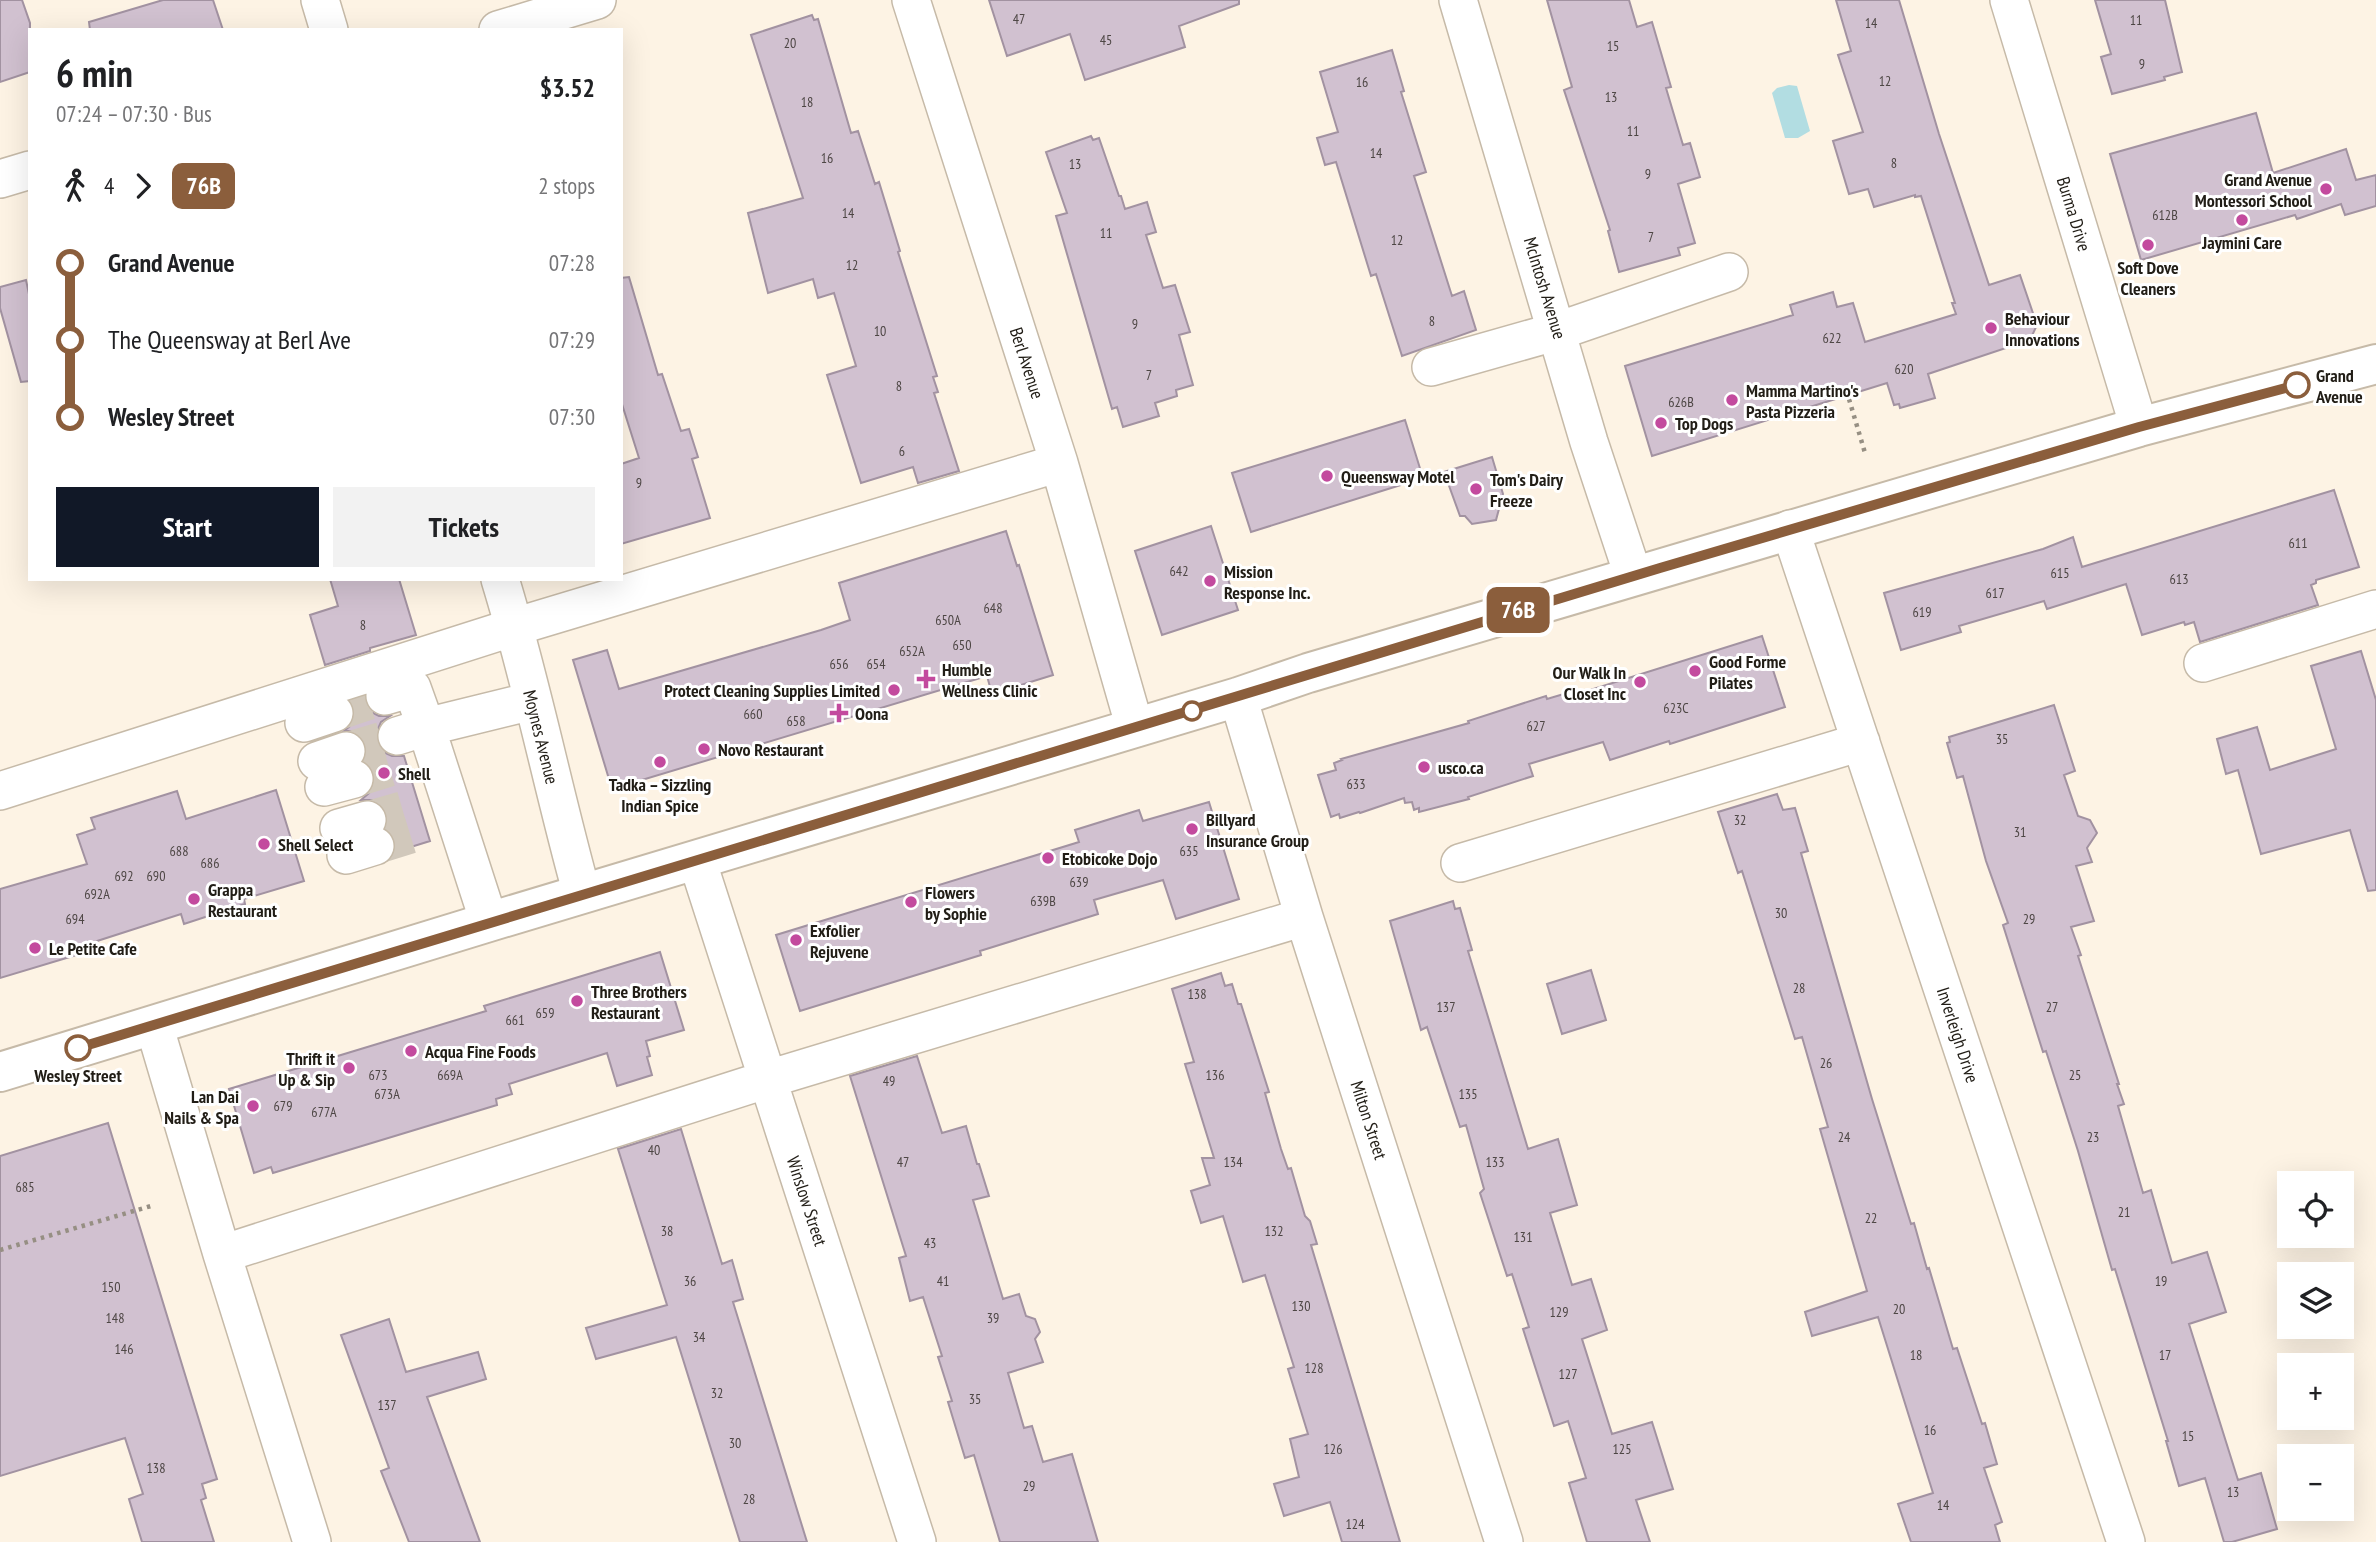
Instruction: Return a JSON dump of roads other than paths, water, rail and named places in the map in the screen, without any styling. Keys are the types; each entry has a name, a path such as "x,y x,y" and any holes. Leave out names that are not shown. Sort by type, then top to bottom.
{"main road":[{"path":"0,1072 1238,697 1308,673 1790,529 2139,427 2376,363"}],"street":[{"path":"320,0 328,28"},
{"path":"505,28 597,0"},
{"name":"Berl Avenue","path":"911,0 1059,463 1135,728"},
{"name":"McIntosh Avenue","path":"1458,0 1589,442 1633,576"},
{"name":"Burma Drive","path":"2009,0 2139,427"},
{"path":"0,179 28,171"},
{"path":"1431,368 1558,331 1729,272"},
{"path":"0,791 514,626 1059,463"},
{"name":"Inverleigh Drive","path":"1790,529 2126,1542"},
{"name":"Moynes Avenue","path":"501,581 582,894"},
{"path":"2203,663 2376,609"},
{"path":"385,696 412,688 416,745 438,813 489,922"},
{"name":"Milton Street","path":"1238,697 1304,917 1504,1542"},
{"path":"416,745 532,701"},
{"path":"1460,863 1861,743"},
{"name":"Winslow Street","path":"697,860 917,1542"},
{"path":"222,1254 768,1079 1304,917"},
{"path":"154,1025 312,1542"}],"water":[{"path":"1797,86 1810,131 1798,138 1785,138 1772,93 1777,88"}],"tunnel":[{"path":"334,713 385,696"},
{"path":"346,751 397,736"},
{"path":"354,779 406,763"},
{"path":"367,820 419,805"},
{"path":"375,846 427,830"}],"place":[{"name":"Grand Avenue Montessori School","path":"2326,189"},
{"name":"Jaymini Care","path":"2242,220"},
{"name":"Soft Dove Cleaners","path":"2148,245"},
{"name":"Behaviour Innovations","path":"1991,328"},
{"name":"Grand Avenue","path":"2297,385"},
{"name":"Mamma Martino's Pasta Pizzeria","path":"1732,400"},
{"name":"Top Dogs","path":"1661,423"},
{"name":"Queensway Motel","path":"1327,476"},
{"name":"Tom's Dairy Freeze","path":"1476,489"},
{"name":"Mission Response Inc.","path":"1210,581"},
{"name":"Good Forme Pilates","path":"1695,671"},
{"name":"Humble Wellness Clinic","path":"926,679"},
{"name":"Our Walk In Closet Inc","path":"1640,682"},
{"name":"Protect Cleaning Supplies Limited","path":"894,690"},
{"name":"Oona","path":"839,713"},
{"name":"Novo Restaurant","path":"704,749"},
{"name":"Tadka – Sizzling Indian Spice","path":"660,762"},
{"name":"usco.ca","path":"1424,767"},
{"name":"Shell","path":"384,773"},
{"name":"Billyard Insurance Group","path":"1192,829"},
{"name":"Shell Select","path":"264,844"},
{"name":"Etobicoke Dojo","path":"1048,858"},
{"name":"Grappa Restaurant","path":"194,899"},
{"name":"Flowers by Sophie","path":"911,902"},
{"name":"Exfolier Rejuvene","path":"796,940"},
{"name":"Le Petite Cafe","path":"35,948"},
{"name":"Three Brothers Restaurant","path":"577,1001"},
{"name":"Wesley Street","path":"78,1048"},
{"name":"Acqua Fine Foods","path":"411,1051"},
{"name":"Thrift it Up & Sip","path":"349,1068"},
{"name":"Lan Dai Nails & Spa","path":"253,1106"}]}
